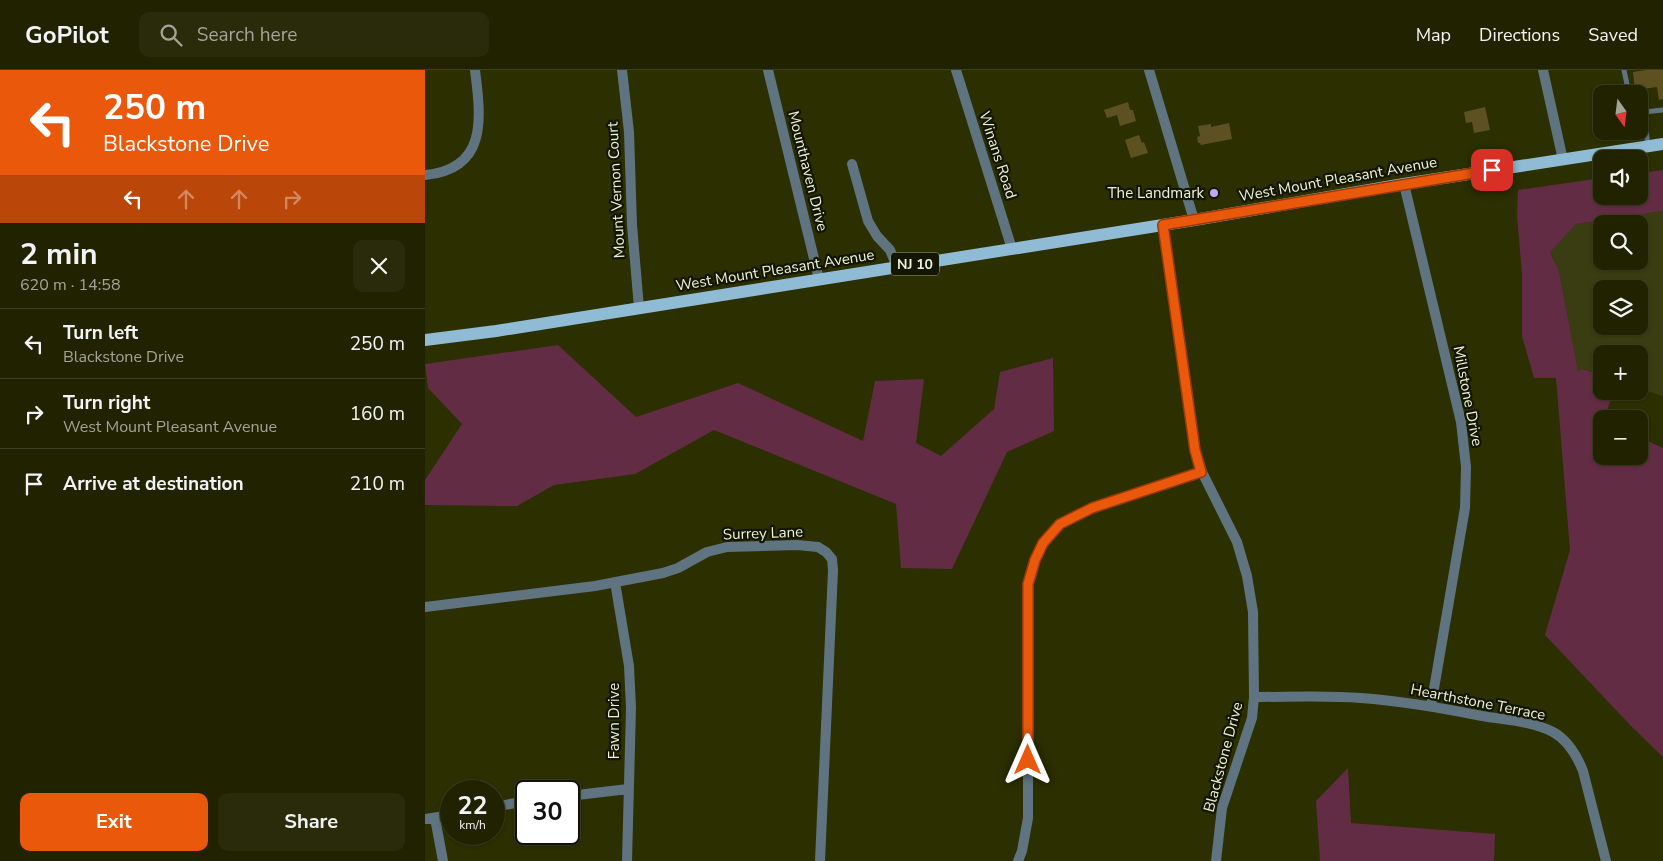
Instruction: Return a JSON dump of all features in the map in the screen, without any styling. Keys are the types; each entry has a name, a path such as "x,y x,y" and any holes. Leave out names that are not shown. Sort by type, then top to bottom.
{"main road":[{"name":"West Mount Pleasant Avenue","path":"425,340 496,331 1663,144"}],"street":[{"path":"425,175 456,167 471,152 479,132 480,111 475,70"},
{"name":"Mount Vernon Court","path":"622,70 629,132 632,224 639,308"},
{"name":"Mounthaven Drive","path":"768,70 819,279"},
{"name":"Winans Road","path":"955,70 1012,249"},
{"path":"1149,70 1195,220"},
{"path":"1543,70 1563,160"},
{"path":"852,164 868,222 877,236 890,250 897,267"},
{"name":"Millstone Drive","path":"1404,184 1461,422 1466,467 1465,508 1431,706"},
{"name":"Blackstone Drive","path":"1163,225 1195,450 1201,472 1237,542 1247,576 1253,612 1254,697 1252,718 1222,808 1216,861"},
{"path":"1019,861 1029,818 1028,584 1035,560 1043,543 1060,524 1092,508 1201,472"},
{"name":"Surrey Lane","path":"425,607 615,582 663,573 678,568 707,552 727,547 818,547 826,552 831,559 833,587 820,861"},
{"name":"Fawn Drive","path":"615,582 629,666 631,708 627,861"},
{"name":"Hearthstone Terrace","path":"1254,697 1360,698 1431,706 1542,728 1554,733 1566,743 1577,757 1583,771 1606,861"},
{"path":"580,795 628,789"},
{"path":"430,819 443,861"}],"lane":[{"path":"1625,70 1628,85"},
{"path":"1648,112 1663,110"},
{"path":"1647,140 1648,146"}],"shaded area":[{"path":"1663,170 1663,211 1636,215 1593,215 1593,221 1576,224 1550,252 1559,271 1578,371 1583,369 1593,372 1593,400 1611,400 1607,410 1593,410 1593,465 1648,465 1648,441 1663,448 1663,757 1545,635 1570,550 1556,378 1534,378 1522,336 1522,275 1517,215 1518,190 1593,179 1593,205 1648,205 1648,172"},
{"path":"1663,211 1663,396 1648,391 1648,345 1593,345 1593,372 1584,369 1578,371 1559,271 1550,251 1576,224 1593,221 1593,270 1648,270 1648,215 1636,215"},
{"path":"558,345 636,417 738,383 863,441 875,381 924,379 916,443 941,456 994,409 1000,372 1053,358 1054,431 1007,452 952,569 901,568 896,504 714,430 635,474 554,485 517,506 425,505 425,480 462,424 428,388 425,364"},
{"path":"1348,768 1351,823 1495,834 1494,861 1320,861 1316,801"}],"building":[{"path":"1663,70 1663,99 1659,100 1657,87 1648,88 1648,85 1634,85 1633,72"},
{"path":"1128,102 1130,110 1133,110 1136,121 1120,126 1117,115 1107,118 1104,110"},
{"path":"1485,107 1490,130 1474,133 1472,122 1466,123 1464,112"},
{"path":"1229,123 1232,139 1201,145 1198,143 1197,137 1200,136 1198,126 1211,124 1211,127"},
{"path":"1139,135 1148,153 1131,158 1125,140"}],"place":[{"name":"The Landmark","path":"1214,193"}],"route":[{"path":"1028,760 1028,584 1035,560 1043,543 1060,524 1092,508 1201,472 1195,450 1163,225 1492,170"}]}
